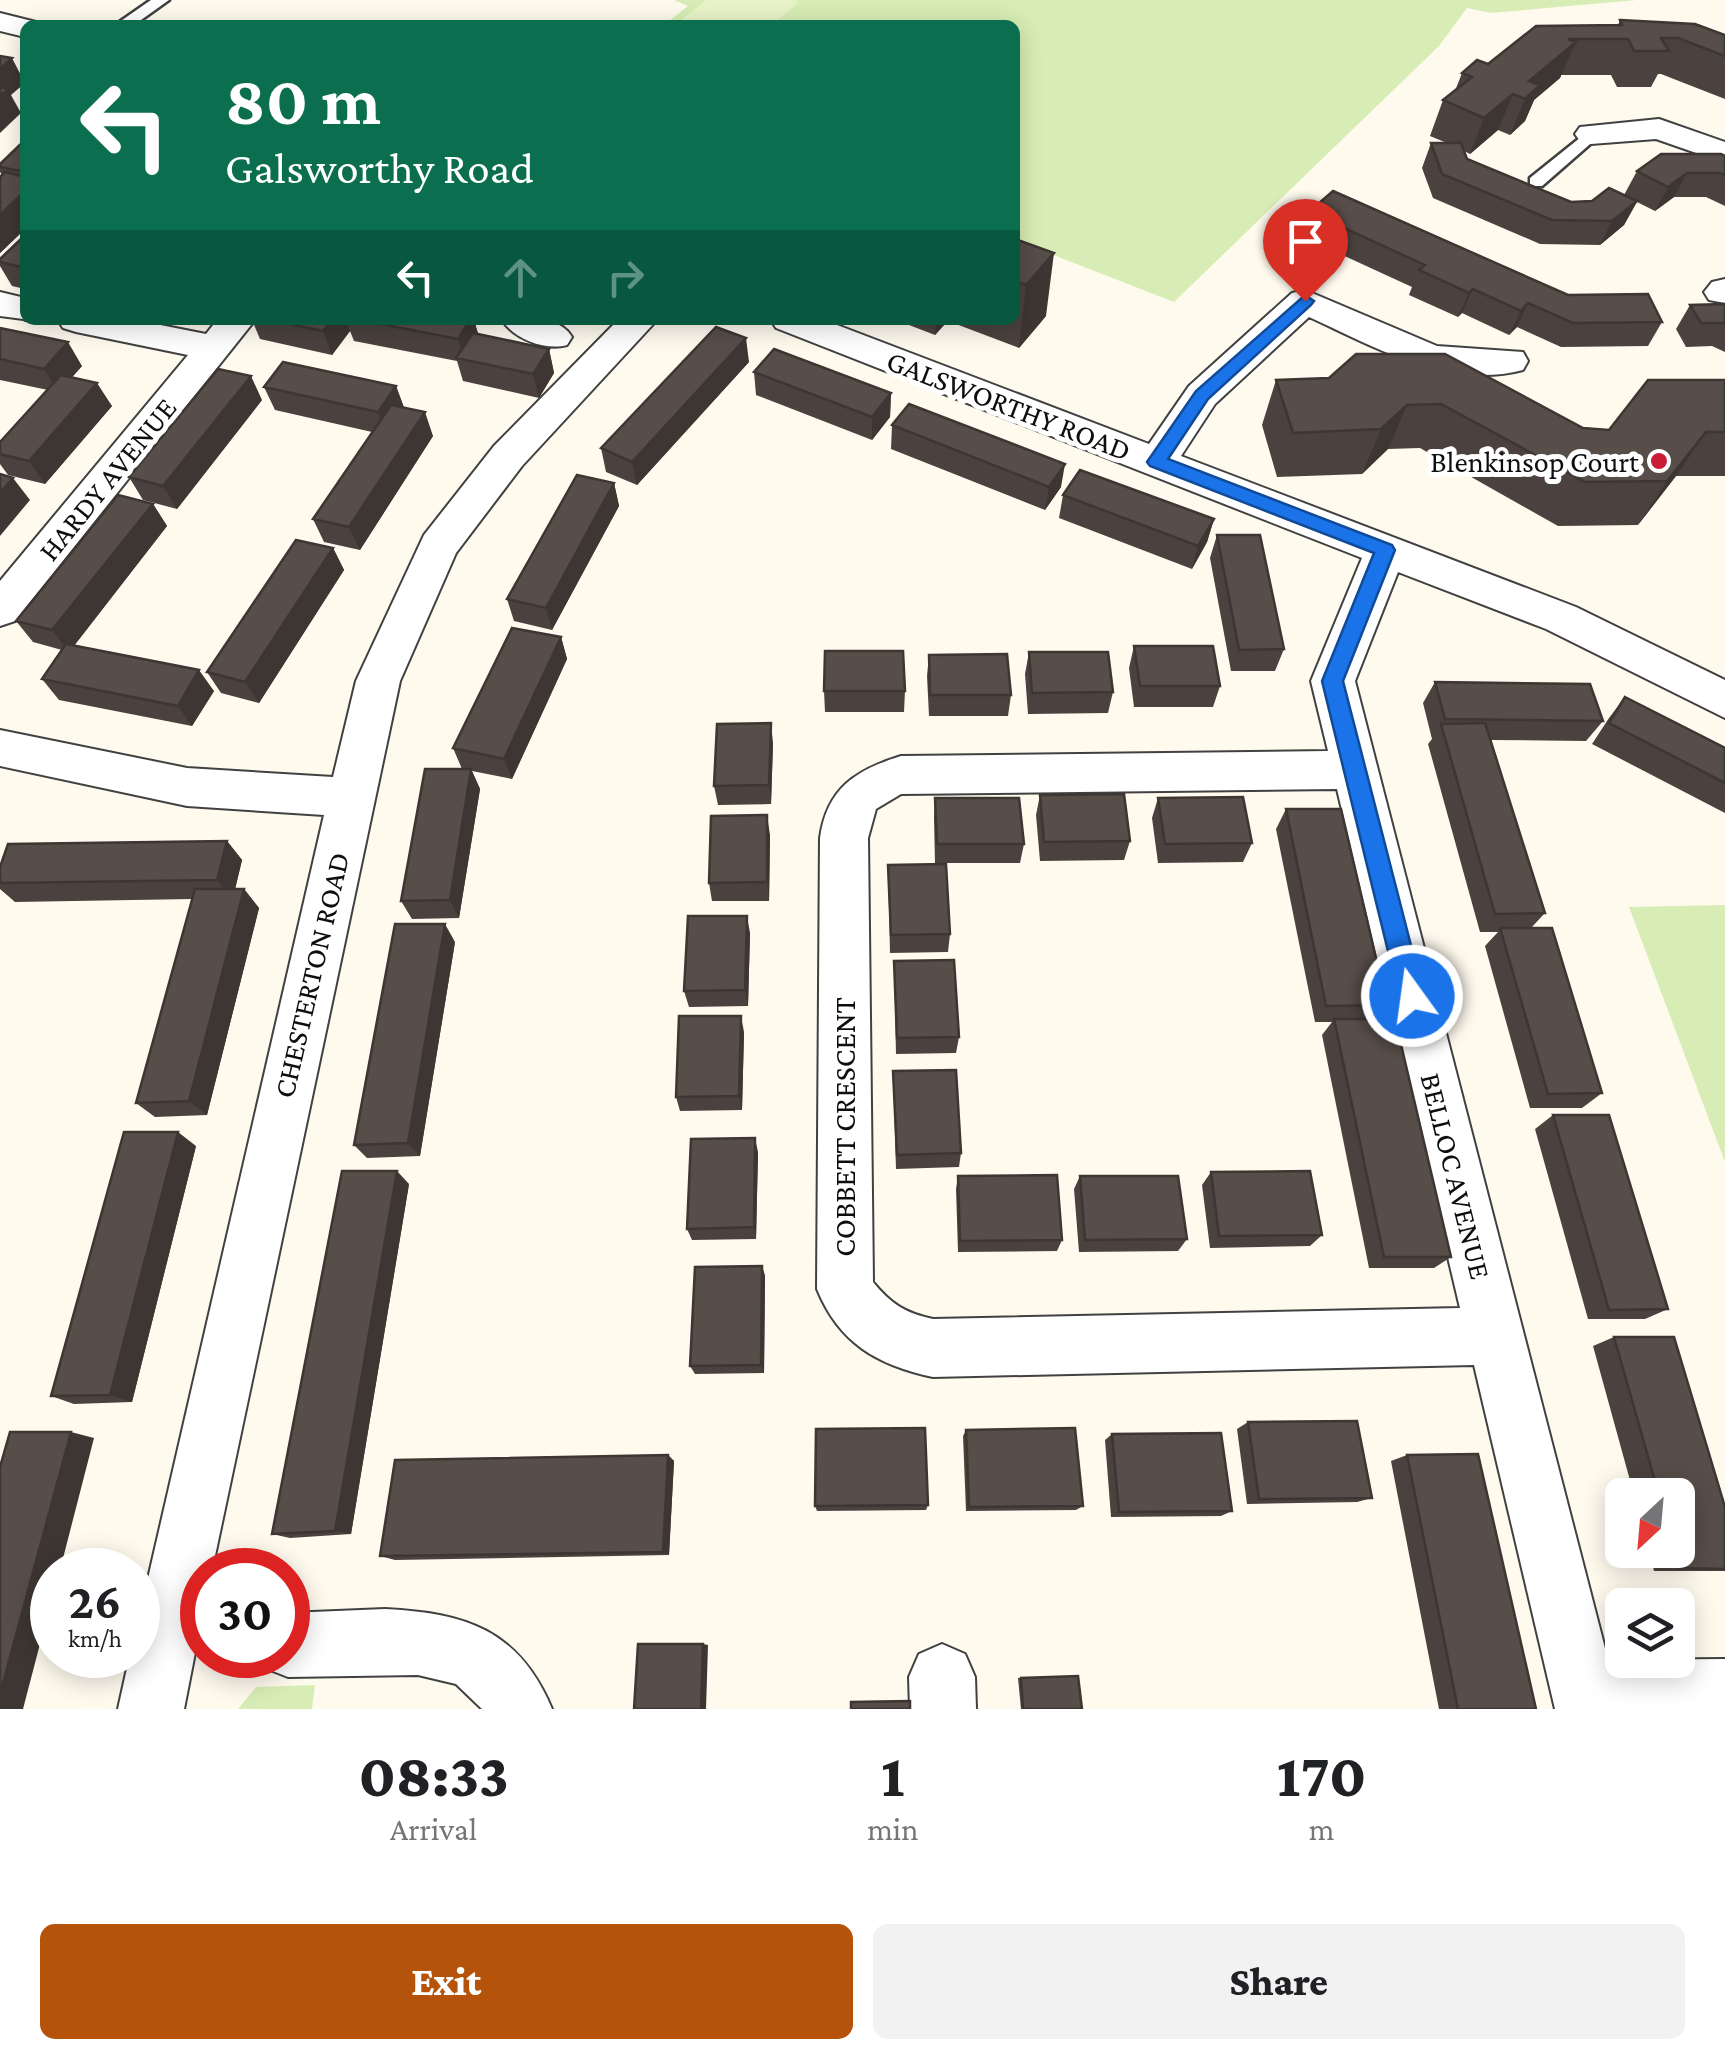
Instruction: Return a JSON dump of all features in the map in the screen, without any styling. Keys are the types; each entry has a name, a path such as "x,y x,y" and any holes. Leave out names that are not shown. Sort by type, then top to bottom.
{"street":[{"path":"1591,134 1659,128 1725,153"},
{"path":"1156,462 1202,395 1305,301 1432,358 1510,360"},
{"name":"HARDY AVENUE","path":"130,325 226,334"},
{"path":"531,325 554,336"},
{"name":"CHESTERTON ROAD","path":"203,1548 378,681 438,546 508,456 634,325"},
{"name":"GALSWORTHY ROAD","path":"802,325 1561,618 1725,700"},
{"name":"HARDY AVENUE","path":"0,610 226,334"},
{"name":"BELLOC AVENUE","path":"1386,550 1333,681 1586,1701 1725,1692"},
{"path":"0,748 188,787 352,798"},
{"name":"COBBETT CRESCENT","path":"1355,770 901,775 874,783 855,798 845,815 844,838 845,1288 864,1320 898,1342 932,1348 1496,1336"},
{"path":"310,1644 423,1641 471,1656 512,1690 519,1709"},
{"name":"CHESTERTON ROAD","path":"151,1709 180,1653"}],"lane":[{"path":"131,20 161,0"},
{"path":"1536,182 1591,134"}],"green space":[{"path":"674,0 1637,0 1491,13 1467,8 1439,46 1174,302 1020,242 1020,20 670,20 688,6"},
{"path":"706,0 799,2 778,20 681,20"},
{"path":"1725,905 1725,1162 1629,907"},
{"path":"315,1685 312,1709 238,1709 256,1687"}],"building":[{"path":"1620,20 1695,24 1725,35 1725,56 1678,38 1661,38 1669,51 1634,51 1628,39 1568,39 1576,42 1529,81 1540,85 1525,99 1513,94 1484,118 1443,100 1472,77 1462,73 1477,60 1488,64 1536,26 1622,25"},
{"path":"0,56 12,58 0,69"},
{"path":"1431,143 1461,143 1467,159 1571,202 1592,201 1609,188 1637,201 1612,221 1552,220 1442,174"},
{"path":"20,145 20,171 0,164"},
{"path":"1661,154 1721,154 1725,156 1725,175 1687,173 1668,187 1637,171"},
{"path":"5,172 20,176 20,196 0,215 0,177"},
{"path":"1333,191 1568,295 1648,294 1662,322 1573,323 1528,303 1521,311 1473,289 1469,293 1419,270 1425,265 1309,212"},
{"path":"20,240 20,267 0,259"},
{"path":"1020,241 1054,253 1026,285 1020,283"},
{"path":"1725,304 1725,323 1701,323 1690,305"},
{"path":"295,325 327,325 323,331"},
{"path":"386,325 467,325 458,339"},
{"path":"716,327 746,338 632,462 601,448"},
{"path":"0,328 68,342 44,369 0,359"},
{"path":"473,333 549,349 533,374 456,358"},
{"path":"774,349 891,393 872,417 754,372"},
{"path":"1356,354 1445,354 1583,428 1609,430 1648,380 1725,380 1725,432 1706,432 1667,481 1585,482 1441,404 1407,405 1381,429 1293,433 1276,380 1329,378"},
{"path":"283,362 396,386 378,412 264,387"},
{"path":"218,369 251,376 163,486 129,477"},
{"path":"61,375 97,383 29,461 0,454 0,442"},
{"path":"909,404 1065,464 1049,487 892,425"},
{"path":"391,405 425,412 349,527 313,519"},
{"path":"1080,470 1214,519 1198,546 1063,495"},
{"path":"0,474 13,478 0,493"},
{"path":"577,475 614,483 546,608 507,599"},
{"path":"118,495 153,504 52,630 16,621"},
{"path":"1217,535 1260,535 1284,649 1239,650"},
{"path":"296,540 333,548 245,682 207,672"},
{"path":"512,628 561,637 504,759 453,748"},
{"path":"66,644 199,670 178,706 42,679"},
{"path":"1134,646 1213,646 1220,686 1140,686"},
{"path":"825,651 903,651 905,691 824,691"},
{"path":"1029,652 1108,652 1113,692 1032,693"},
{"path":"1007,654 1011,695 930,695 929,655"},
{"path":"1435,682 1590,684 1603,721 1445,719"},
{"path":"1625,697 1725,748 1725,783 1609,723"},
{"path":"771,723 769,785 714,786 717,724"},
{"path":"1485,723 1545,913 1495,914 1441,724"},
{"path":"425,769 471,769 450,900 401,901"},
{"path":"1124,794 1130,841 1044,842 1040,795"},
{"path":"1243,797 1252,843 1165,844 1158,798"},
{"path":"935,798 1019,798 1024,844 937,844"},
{"path":"1286,809 1341,809 1387,1005 1326,1006"},
{"path":"767,815 767,882 709,883 711,816"},
{"path":"227,841 217,880 0,883 0,867 8,844"},
{"path":"946,864 950,934 891,935 888,865"},
{"path":"195,889 244,889 189,1101 136,1103"},
{"path":"688,916 747,916 745,990 684,991"},
{"path":"395,924 445,924 408,1143 354,1145"},
{"path":"1500,928 1552,928 1602,1093 1548,1094"},
{"path":"954,960 959,1037 897,1038 894,961"},
{"path":"679,1016 741,1016 739,1096 676,1097"},
{"path":"1334,1019 1395,1019 1451,1257 1384,1257"},
{"path":"956,1070 961,1153 897,1155 893,1071"},
{"path":"1553,1115 1609,1115 1668,1309 1609,1310"},
{"path":"124,1132 178,1132 110,1395 51,1396"},
{"path":"755,1138 754,1227 687,1229 691,1139"},
{"path":"342,1171 397,1171 335,1531 272,1534"},
{"path":"1310,1171 1322,1235 1219,1236 1211,1172"},
{"path":"1057,1175 1062,1240 960,1241 958,1176"},
{"path":"1080,1176 1178,1176 1187,1239 1085,1240"},
{"path":"762,1266 761,1365 690,1366 695,1267"},
{"path":"1614,1337 1674,1337 1725,1507 1725,1569 1679,1568 1695,1568 1695,1478 1654,1478"},
{"path":"1357,1421 1372,1498 1259,1499 1248,1422"},
{"path":"925,1428 928,1505 815,1506 816,1429"},
{"path":"1075,1428 1083,1506 969,1507 966,1430"},
{"path":"10,1432 71,1432 40,1548 30,1548 30,1583 0,1694 0,1467"},
{"path":"1221,1433 1232,1511 1119,1512 1112,1434"},
{"path":"1478,1454 1536,1709 1458,1709 1407,1455"},
{"path":"668,1455 663,1552 380,1556 395,1460"},
{"path":"638,1644 703,1644 701,1709 634,1709"},
{"path":"1078,1676 1082,1709 1023,1709 1021,1678"},
{"path":"910,1701 910,1709 851,1709 851,1702"}],"place":[{"name":"Blenkinsop Court","path":"1659,461"}],"route":[{"path":"1305,301 1202,395 1156,462 1386,550 1333,681 1412,996"}]}
